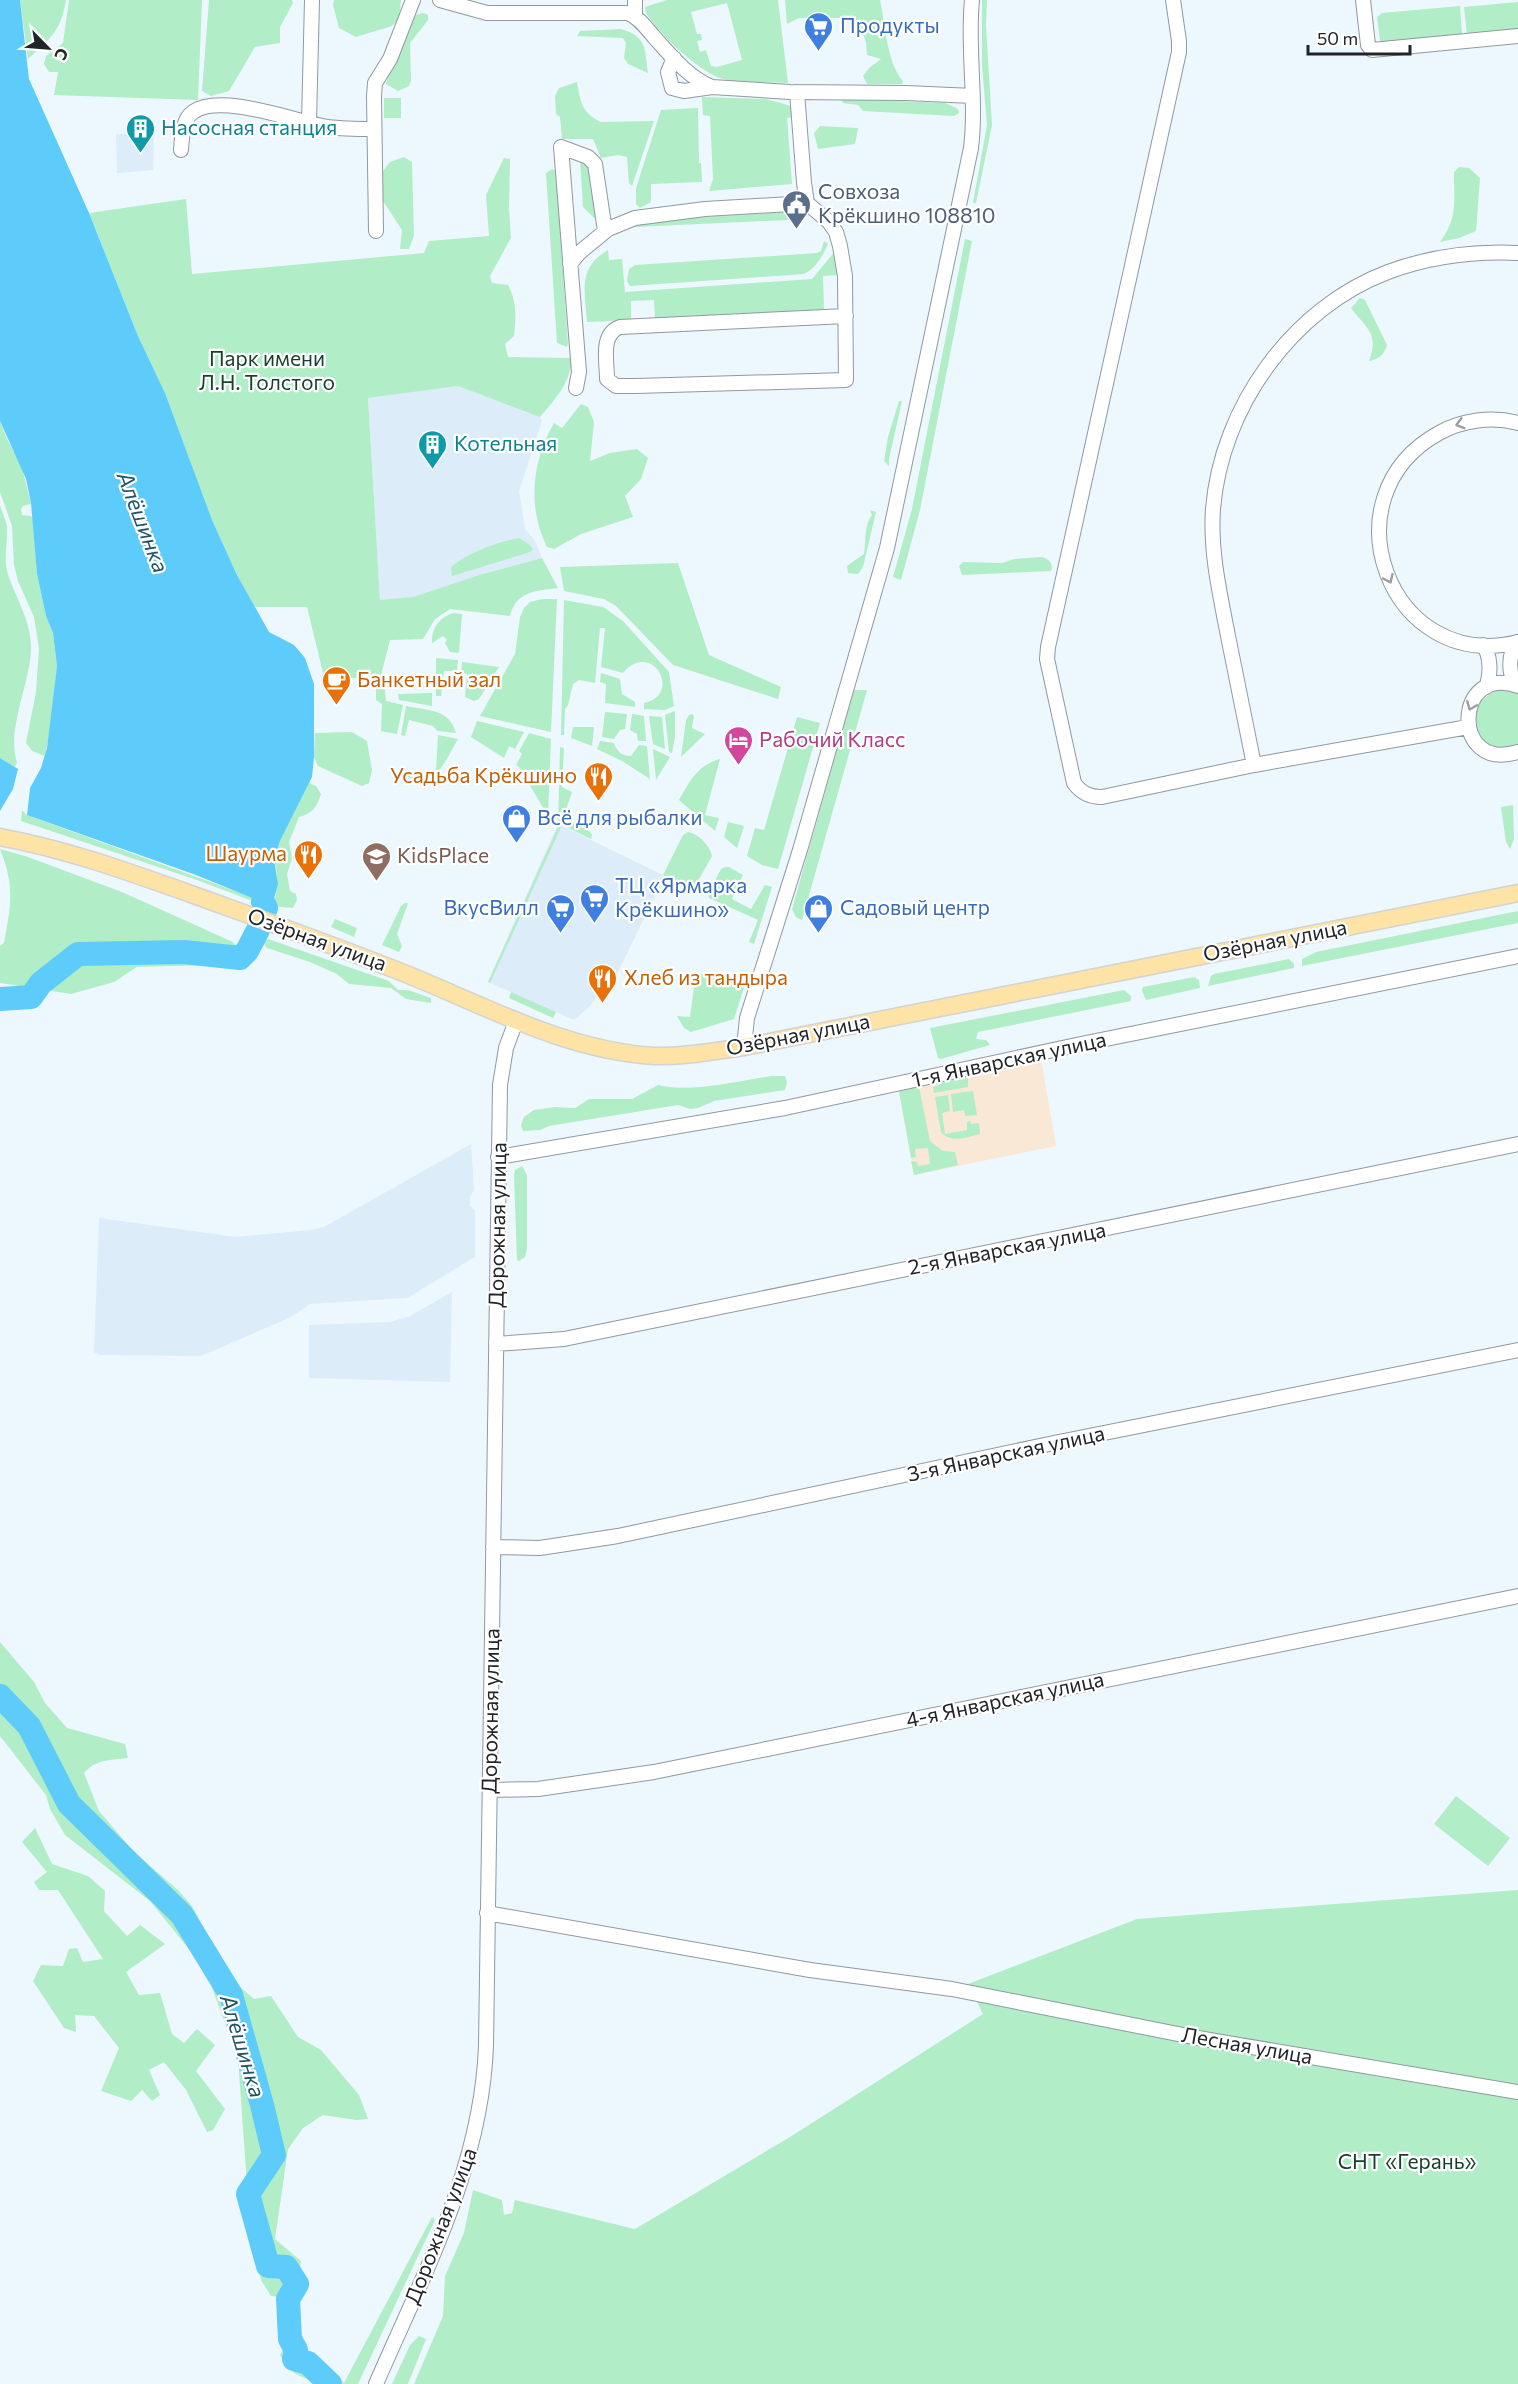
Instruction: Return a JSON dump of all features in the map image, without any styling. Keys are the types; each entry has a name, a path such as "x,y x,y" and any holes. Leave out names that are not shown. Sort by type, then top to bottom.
{"main road":[{"name":"Озёрная улица","path":"0,837 41,845 100,862 355,954 565,1040 625,1053 678,1056 744,1047 1518,893"}],"street":[{"path":"309,122 312,0"},
{"path":"376,231 375,83 390,59 412,0"},
{"path":"440,0 487,13 545,7 626,12 635,17 697,80 712,87"},
{"path":"635,0 635,17"},
{"path":"744,1047 747,1018 800,850 894,522 970,157 974,127 970,37 972,0"},
{"path":"1173,0 1179,52 1052,624 1047,659 1074,783 1086,795 1102,797 1254,765 1468,727"},
{"path":"1363,0 1368,45 1372,50 1518,36"},
{"path":"674,58 668,72 672,88 684,91 712,87 796,92 973,96"},
{"path":"796,92 807,203 829,222 836,232 845,276 846,316 846,380 616,386 607,379 606,342 609,335 620,327 846,316"},
{"path":"181,150 186,121 193,112 206,106 241,107 328,127 374,129"},
{"path":"576,388 579,372 561,147 588,157 595,164 605,231"},
{"path":"570,264 579,253 605,231 635,218 705,209 807,203"},
{"path":"1254,765 1216,574 1213,541 1213,510 1217,482 1237,418 1258,381 1285,345 1305,325 1347,293 1387,272 1433,258 1477,252 1518,253"},
{"path":"1517,642 1484,645 1448,637 1428,627 1411,613 1397,596 1380,556 1378,534 1380,512 1386,490 1396,471 1410,453 1427,439 1467,422 1489,419 1518,423"},
{"path":"1517,642 1511,652 1512,677 1518,685"},
{"path":"1484,645 1488,657 1489,677 1486,687"},
{"path":"1518,685 1501,682 1486,687 1472,699 1467,717 1468,727 1476,743 1491,753 1500,755 1518,752"},
{"name":"1-я Январская улица","path":"498,1157 785,1108 1081,1044 1518,956"},
{"name":"Дорожная улица","path":"376,2384 456,2196 475,2135 482,2095 485,2056 490,1790 498,1157 502,1067 516,1021"},
{"name":"2-я Январская улица","path":"496,1344 564,1339 1518,1144"},
{"name":"3-я Январская улица","path":"493,1547 540,1548 618,1536 1048,1444 1518,1350"},
{"name":"4-я Январская улица","path":"490,1790 538,1789 654,1772 1518,1596"},
{"name":"Лесная улица","path":"487,1913 810,1970 977,1994 1198,2038 1518,2092"}],"shaded area":[{"path":"116,134 154,134 153,170 117,173"},
{"path":"458,386 540,417 542,421 519,491 525,529 535,541 542,558 479,575 413,597 380,601 368,398"},
{"path":"558,824 665,876 614,980 608,981 590,1006 574,1020 488,982"},
{"path":"1041,1059 1056,1146 914,1175 899,1091"},
{"path":"471,1144 474,1190 470,1197 470,1206 475,1210 475,1257 407,1298 310,1304 291,1317 201,1356 99,1355 94,1352 99,1218 236,1237 311,1230 324,1227"},
{"path":"452,1292 450,1382 309,1378 309,1325 390,1322 410,1316"}],"green space":[{"path":"20,0 66,0 58,27 43,46 28,59"},
{"path":"69,0 202,0 198,100 54,95 58,72 49,72 44,64 46,56 63,43"},
{"path":"209,0 292,0 293,3 280,27 280,43 255,47 229,91 211,96 202,91"},
{"path":"334,0 401,0 399,18 392,26 356,37 339,28 333,5"},
{"path":"667,0 778,0 788,83 739,82 714,75 692,61 670,41 646,13 645,7","holes":["727,3 742,60 717,67 711,66 706,50 700,52 697,41 702,40 701,34 697,34 691,12"]},
{"path":"785,0 880,0 887,43 893,64 903,81 902,84 867,84 863,76 881,59 867,55 866,42 860,27 847,18 799,18 787,24"},
{"path":"982,0 987,0 986,26 992,125 976,203 973,203 987,125 982,65"},
{"path":"1518,2 1518,30 1467,35 1464,7"},
{"path":"1460,6 1462,35 1385,43 1380,41 1377,17 1382,13"},
{"path":"423,13 428,15 428,20 410,43 411,81 409,86 398,91 386,84 393,60 407,25 413,17"},
{"path":"621,29 630,32 640,40 645,51 648,73 628,64 624,58 626,43 623,38 577,36 580,31"},
{"path":"577,82 583,106 589,114 601,122 654,121 632,186 629,183 627,157 618,155 601,158 593,139 562,139 560,117 556,114 555,96 559,88"},
{"path":"702,97 766,99 791,106 794,117 787,118 792,184 709,191 713,179 710,116 703,115"},
{"path":"384,98 401,98 401,118 384,118"},
{"path":"841,99 945,103 958,109 959,113 954,116 863,111 858,105 843,103"},
{"path":"698,108 699,163 701,163 702,182 651,184 651,202 640,208 636,204 636,188 661,110"},
{"path":"820,126 858,128 855,144 818,149 814,133"},
{"path":"404,157 412,162 414,235 409,249 400,249 402,230 383,201 382,185 383,171 390,162"},
{"name":"Парк имени Л.Н. Толстого","path":"504,158 510,159 511,238 490,276 492,283 508,285 513,297 515,330 514,336 505,344 508,357 572,358 571,367 561,390 540,417 458,386 368,398 380,600 413,597 479,575 542,558 558,588 522,597 510,616 450,609 435,619 423,639 390,640 381,675 325,681 307,607 255,607 238,577 211,518 165,393 138,336 89,213 186,199 192,274 424,253 429,241 489,236 486,195"},
{"path":"580,160 590,164 600,213 594,218 583,207"},
{"path":"1459,167 1469,168 1480,178 1476,231 1440,242 1450,225 1454,201 1454,172"},
{"path":"552,169 556,171 567,347 557,343 546,173"},
{"path":"785,212 790,216 788,220 635,227 639,221"},
{"path":"965,239 972,241 920,510 901,580 893,577 912,509"},
{"path":"824,241 828,244 821,257 816,265 804,274 630,286 627,281 629,269 635,265 817,253 821,251"},
{"path":"608,250 609,260 622,259 625,292 812,279 836,250 838,275 823,276 824,310 819,312 655,319 654,300 631,301 631,320 587,322 585,281 587,273 591,264"},
{"path":"1360,298 1365,300 1387,345 1381,356 1369,361 1373,344 1372,337 1351,308"},
{"path":"899,401 902,401 889,466 884,461 888,437"},
{"path":"581,404 588,407 594,422 590,461 610,453 637,449 648,458 641,479 625,496 633,517 581,534 554,549 547,547 537,516 535,484 537,468 554,423 562,428"},
{"path":"0,421 22,468 31,504 23,506 22,515 31,516 33,519 37,574 46,616 53,633 57,666 45,756 32,751 26,743 36,692 39,649 34,617 18,581 14,565 12,526 0,492"},
{"path":"0,505 7,527 7,568 29,628 31,648 17,720 15,767 0,758"},
{"path":"870,510 876,512 863,567 858,574 848,573 847,566 864,554 866,528 872,515"},
{"path":"519,538 530,545 533,549 530,552 452,576 451,567 467,556 492,545"},
{"path":"1042,557 1050,562 1051,571 962,575 959,566 963,562 1002,563 1014,559"},
{"path":"678,563 709,655 781,687 778,699 673,665 616,606 604,599 564,591 560,567"},
{"path":"557,599 551,732 480,716 515,654 520,617 524,608 530,602"},
{"path":"564,600 603,607 623,621 669,672 674,706 665,710 644,709 644,703 656,698 662,690 659,672 652,665 644,662 634,664 623,673 601,667 605,628 600,628 595,683 579,680 573,684 565,709 564,735 561,735"},
{"path":"453,613 462,614 459,653 450,652 445,643 447,640 443,636 432,643 437,624"},
{"path":"436,658 458,660 457,671 444,671 441,696 436,696"},
{"path":"462,662 499,667 479,699 474,701 465,697 467,674 461,672"},
{"path":"601,673 620,679 622,694 635,702 635,707 605,703 606,684 600,682"},
{"path":"376,680 384,681 386,701 403,705 397,734 381,731 382,704 376,700"},
{"path":"854,690 867,690 802,920 796,917 792,909"},
{"path":"1498,690 1518,693 1518,744 1505,748 1494,747 1484,740 1475,720 1477,709 1485,698"},
{"path":"432,693 432,706 399,700 398,694"},
{"path":"406,706 443,715 453,725 456,733 437,731 433,726 409,720 405,736 401,735"},
{"path":"675,711 675,737 672,753 669,752 665,715"},
{"path":"605,712 627,714 625,729 620,730 614,739 602,737"},
{"path":"632,714 644,716 646,741 638,741 637,734 630,730"},
{"path":"692,714 694,716 692,728 705,734 681,757 686,720"},
{"path":"649,716 662,717 665,749 653,744"},
{"path":"797,717 820,723 778,869 762,865 747,856 755,828 764,830"},
{"path":"477,721 524,732 515,749 509,746 504,758 471,737"},
{"path":"573,727 594,727 592,746 571,738"},
{"path":"352,732 367,741 372,770 369,783 362,786 318,766 314,757 315,733"},
{"path":"529,733 551,739 548,816 516,765 522,754 519,751"},
{"path":"438,735 458,739 442,767 435,774 428,779 420,781 410,778 399,770 432,776 436,771"},
{"path":"600,741 614,743 620,753 628,756 631,756 639,745 647,746 650,779 622,761 597,749"},
{"path":"560,747 564,748 562,787 572,792 563,818 589,831 592,835 591,839 562,825 490,983 488,982 558,827"},
{"path":"653,749 670,757 656,780"},
{"path":"720,759 705,815 719,818 715,831 679,800 700,769"},
{"path":"309,783 316,786 321,794 316,806 308,814 299,817 289,842 292,858 287,874 290,891 296,894 297,900 293,908 272,906 276,895 277,874 274,860 280,841"},
{"path":"1513,805 1514,839 1510,849 1506,842 1501,807"},
{"path":"22,810 27,815 257,899 255,902 197,880 21,821"},
{"path":"728,822 744,826 737,848 724,837"},
{"path":"688,832 703,841 712,856 693,890 663,875 683,835"},
{"path":"0,849 122,892 233,942 247,964 137,967 114,982 71,994 0,983 0,946 4,943 10,885"},
{"path":"725,867 743,875 732,899 751,909 765,885 772,887 754,944 749,942 758,920 709,898 708,894 721,869"},
{"path":"408,903 397,934 402,946 399,952 382,945 401,906"},
{"path":"1518,911 1518,923 1302,966 1302,959 1316,952"},
{"path":"335,919 357,928 354,937 331,927"},
{"path":"268,939 389,981 398,990 408,990 431,998 431,1003 406,999 391,988 349,984 337,974 310,962 267,948 263,943"},
{"path":"1289,959 1294,964 1294,968 1208,986 1214,974"},
{"path":"742,972 749,972 734,1019 691,1032 684,1028 677,1016 690,1017 696,973 738,981"},
{"path":"1194,977 1199,980 1200,988 1146,1000 1142,991 1143,987"},
{"path":"1124,990 1131,996 1131,1001 978,1032 976,1039 986,1040 990,1045 938,1058 930,1028"},
{"path":"511,992 556,1012 553,1018 509,998"},
{"path":"785,1076 787,1082 785,1090 714,1101 698,1108 690,1109 678,1105 549,1126 540,1130 523,1131 521,1125 524,1117 534,1110 555,1107 575,1108 589,1099 632,1099 658,1085 698,1087"},
{"path":"968,1076 968,1087 934,1093 933,1087 940,1085 940,1082"},
{"path":"919,1087 930,1141 943,1151 955,1152 958,1165 914,1175 911,1161 917,1162 918,1166 930,1164 928,1148 915,1149 916,1157 911,1158 899,1091"},
{"path":"973,1091 977,1115 965,1116 964,1110 953,1112 951,1094"},
{"path":"948,1095 950,1111 942,1113 945,1134 967,1130 967,1122 970,1121 971,1124 979,1123 980,1134 954,1139 941,1132 935,1097"},
{"path":"522,1166 527,1175 527,1248 525,1257 519,1261 517,1260 514,1175 515,1170"},
{"path":"0,1642 34,1682 45,1703 67,1728 125,1744 128,1758 99,1763 84,1773 99,1811 134,1852 178,1890 192,1906 231,1979 254,1999 271,1996 298,2037 321,2050 359,2095 368,2119 356,2120 323,2115 303,2128 288,2149 275,2239 301,2261 300,2269 308,2280 308,2289 296,2298 271,2296 261,2280 250,2227 238,2058 205,1969 150,1901 65,1835 50,1809 46,1795 0,1736"},
{"path":"1456,1796 1510,1838 1488,1866 1434,1824"},
{"path":"35,1828 52,1864 88,1876 105,1891 104,1911 127,1936 140,1925 165,1944 126,1972 139,1995 160,1993 172,2034 184,2043 197,2029 215,2045 196,2071 225,2109 213,2130 207,2132 186,2090 164,2062 149,2070 160,2095 152,2101 142,2090 131,2101 101,2091 119,2048 94,2016 75,2015 76,2032 64,2028 33,1981 41,1965 63,1966 69,1949 77,1948 83,1962 103,1959 58,1890 39,1890 34,1882 47,1872 22,1842"},
{"name":"СНТ «Герань»","path":"1518,1890 1518,2384 414,2384 443,2316 445,2276 464,2233 473,2190 502,2200 504,2215 512,2213 515,2200 635,2229 790,2137 983,2014 968,1984 1137,1919"},
{"path":"432,2217 435,2220 358,2384 335,2384 312,2380 293,2372 285,2365 280,2355 287,2342 326,2365 344,2383"},
{"path":"419,2336 426,2339 408,2384 392,2384 410,2345"}],"water":[{"path":"0,0 20,0 29,79 89,213 138,336 165,393 212,520 237,575 269,632 294,645 305,658 314,684 312,777 280,841 274,860 278,884 272,906 196,875 27,815 30,788 41,768 47,748 57,666 53,633 46,616 37,574 31,503 26,479 0,421"},
{"path":"0,758 18,769 13,789 0,811"}],"waterway":[{"name":"Алёшинка","path":"263,902 266,908"},
{"name":"Алёшинка","path":"0,999 31,997 41,983 78,954 184,952 240,958 247,951 258,930"},
{"name":"Алёшинка","path":"0,1696 29,1726 69,1804 182,1915 231,1995 274,2155 248,2194 268,2266 286,2267 297,2284 288,2299 290,2339 296,2350 294,2359 308,2363 330,2384"}],"place":[{"name":"Продукты","path":"819,52"},
{"name":"Насосная станция","path":"140,154"},
{"name":"Совхоза Крёкшино 108810","path":"797,230"},
{"name":"Котельная","path":"433,470"},
{"name":"Банкетный зал","path":"336,706"},
{"name":"Рабочий Класс","path":"738,766"},
{"name":"Усадьба Крёкшино","path":"598,802"},
{"name":"Всё для рыбалки","path":"516,844"},
{"name":"Шаурма","path":"308,880"},
{"name":"KidsPlace","path":"376,882"},
{"name":"ТЦ «Ярмарка Крёкшино»","path":"594,924"},
{"name":"ВкусВилл","path":"560,934"},
{"name":"Садовый центр","path":"819,934"},
{"name":"Хлеб из тандыра","path":"603,1004"}]}
